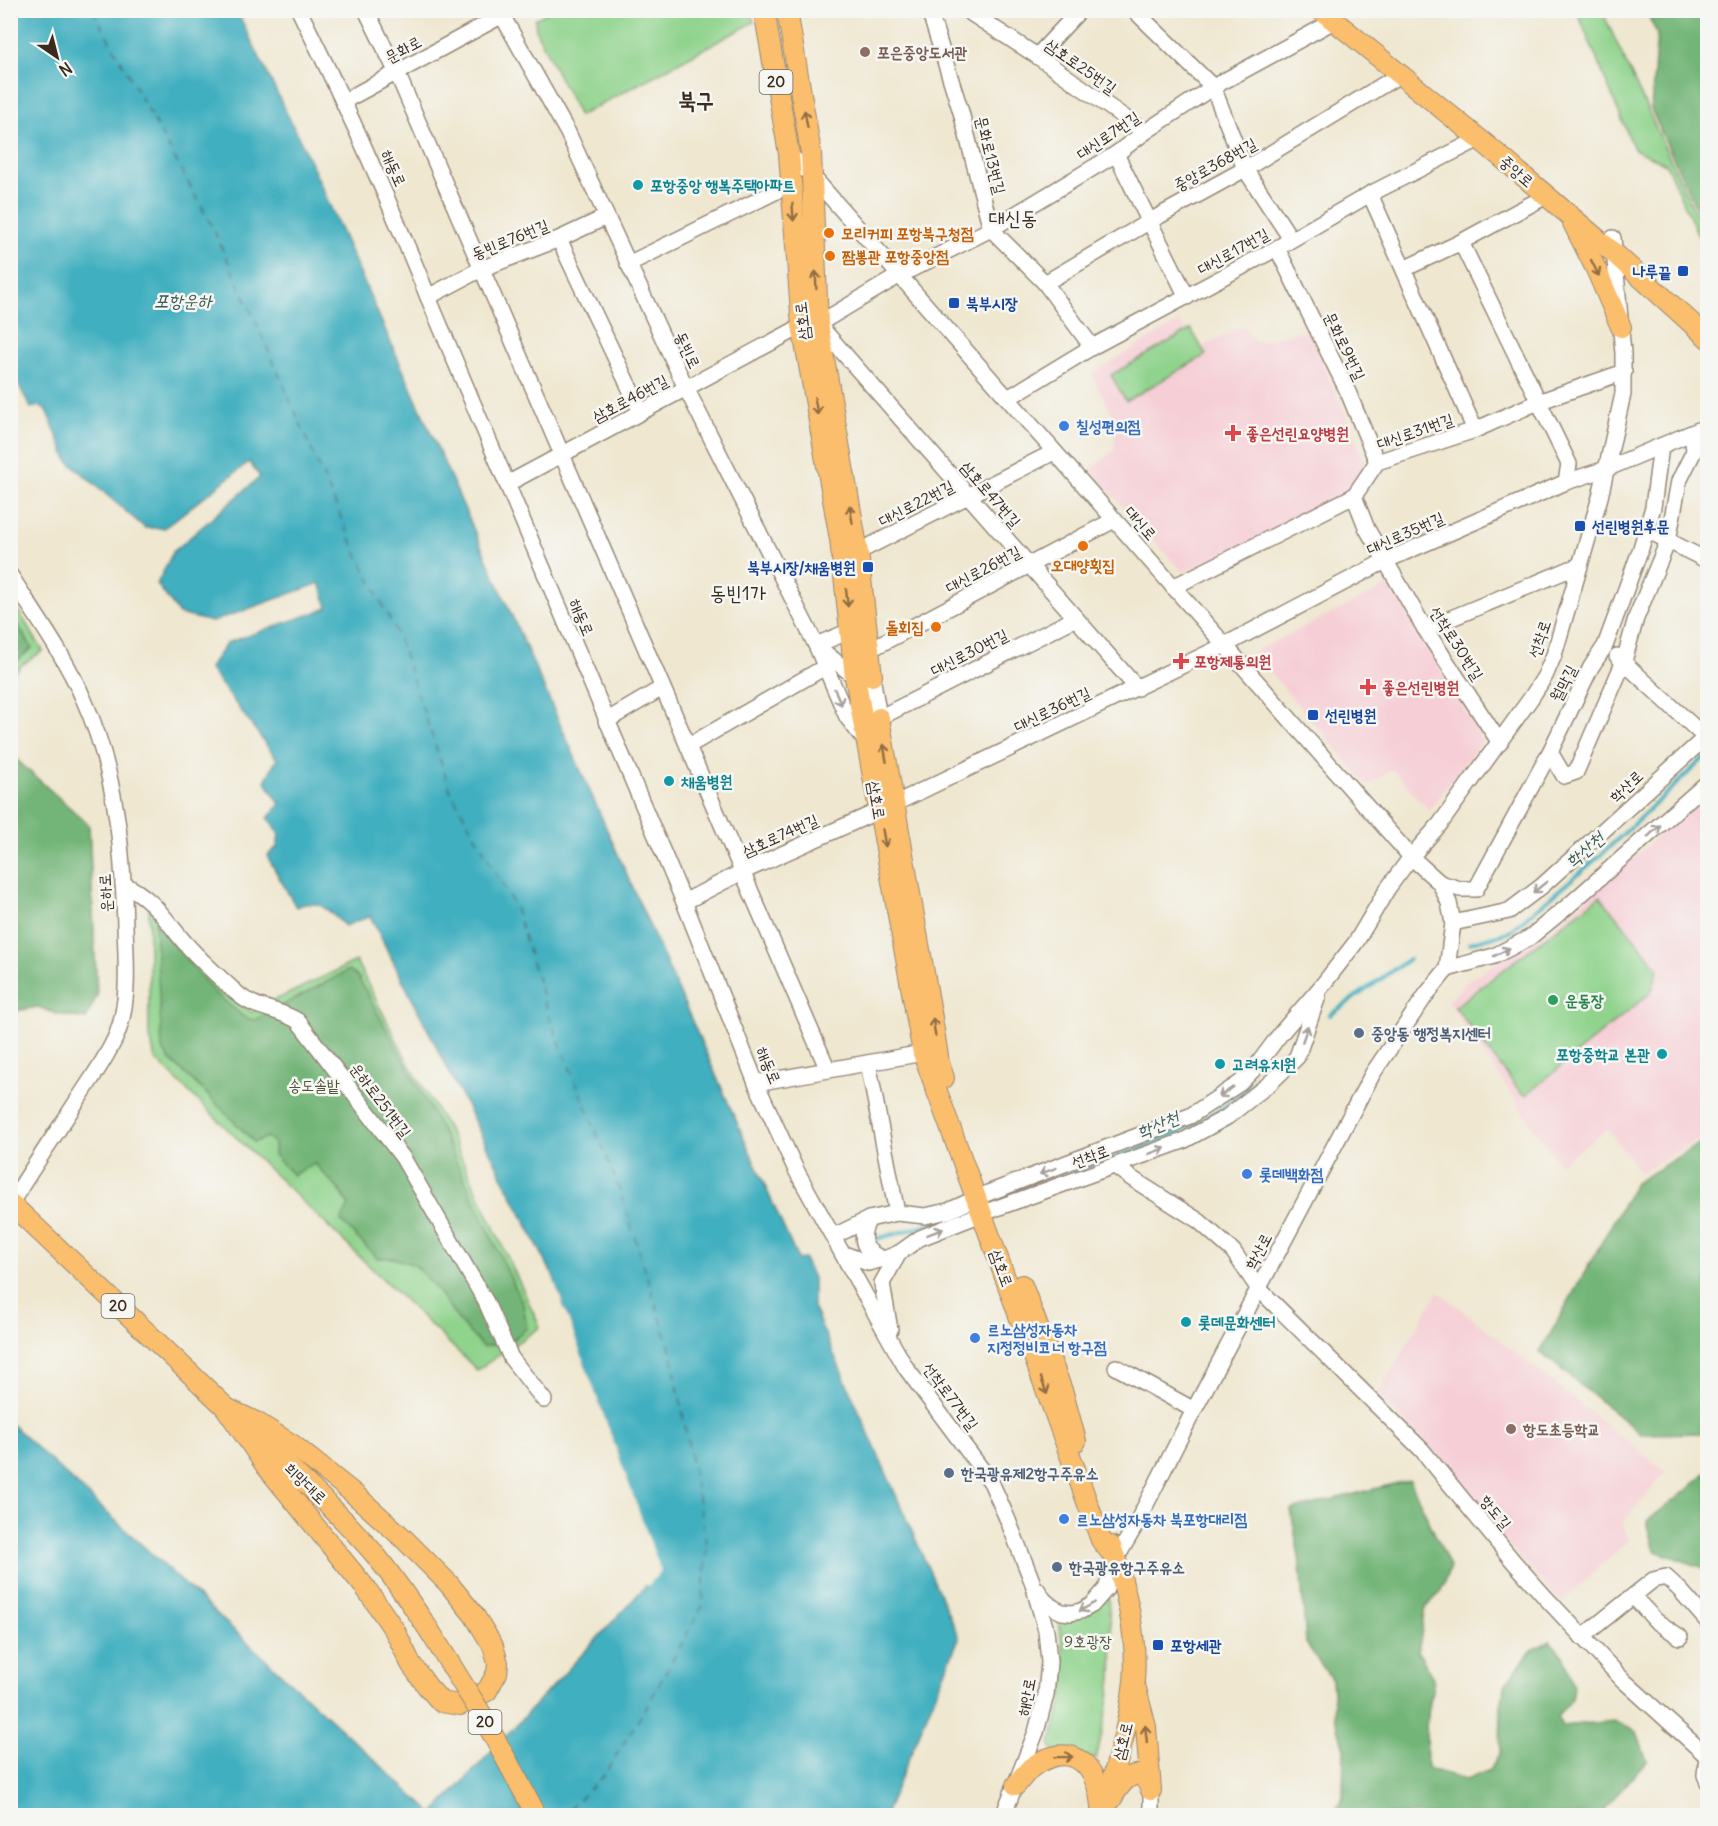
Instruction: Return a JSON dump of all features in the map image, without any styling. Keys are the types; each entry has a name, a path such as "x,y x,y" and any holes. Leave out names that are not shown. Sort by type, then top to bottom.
{"main road":[{"name":"삼호로","path":"764,10 789,154 791,184 840,539 850,632 863,677 868,744 886,807 932,1018 939,1063 985,1203 1063,1393 1090,1490 1116,1558 1128,1604 1135,1659 1134,1680 1125,1731 1102,1815"},
{"name":"삼호로","path":"787,10 812,153 810,325 858,552 869,650 863,677"},
{"name":"중앙로","path":"1331,14 1569,215 1650,269 1707,324"},
{"name":"중앙로","path":"1331,14 1614,246 1707,338"},
{"path":"1569,215 1621,327"},
{"name":"삼호로","path":"879,718 886,807 923,1053 964,1169 985,1203"},
{"name":"희망대로","path":"10,1203 331,1507 379,1560 429,1630 482,1715 537,1815"},
{"path":"226,1408 256,1422 293,1445 353,1493 448,1583 474,1615 493,1646 498,1663 497,1673 487,1691 460,1705 441,1702 411,1664 395,1631 367,1590 285,1490 226,1408"},
{"path":"1134,1680 1146,1727 1151,1790"},
{"path":"1016,1785 1031,1768 1045,1760 1056,1756 1076,1757 1083,1761 1095,1777 1101,1796 1102,1815"},
{"path":"1102,1815 1120,1785 1130,1776 1142,1776 1151,1790"}],"street":[{"name":"해동로","path":"298,10 344,101 401,230 684,902 756,1083 796,1170 834,1236"},
{"path":"366,10 397,73 828,1070"},
{"name":"문화로13번길","path":"929,10 961,112 991,229"},
{"path":"1037,56 1080,10"},
{"path":"1134,10 1213,87 1245,169 1291,239"},
{"name":"문화로","path":"344,101 504,12"},
{"name":"동빈로","path":"504,12 568,133 686,388 816,645 863,677"},
{"name":"삼호로25번길","path":"971,12 1145,132"},
{"name":"대신로7번길","path":"900,275 991,229 1116,154 1213,87 1331,14"},
{"name":"중앙로368번길","path":"1045,283 1150,221 1245,169 1401,74"},
{"name":"대신로17번길","path":"1008,398 1092,347 1277,248 1370,194 1479,139"},
{"name":"대신로","path":"789,154 813,177 900,275 1411,857 1440,883 1449,903 1454,923"},
{"path":"1116,154 1187,297"},
{"path":"628,264 791,184"},
{"path":"1370,194 1474,430"},
{"path":"1404,269 1461,242 1546,196"},
{"name":"동빈로76번길","path":"428,297 481,269 559,239 606,217"},
{"path":"991,229 1045,283 1092,347"},
{"path":"559,239 641,412"},
{"path":"1461,242 1569,464 1566,482"},
{"name":"선착로","path":"844,1254 868,1263 884,1259 899,1253 920,1238 985,1203 1190,1116 1240,1083 1255,1068 1356,942 1388,888 1440,824 1500,743 1545,676 1554,655 1606,469 1623,394 1624,372 1614,246"},
{"name":"문화로9번길","path":"1277,248 1348,392 1377,462"},
{"name":"삼호로46번길","path":"507,484 686,388 810,325 900,275"},
{"name":"삼호로47번길","path":"810,325 969,496 1137,688"},
{"name":"대신로31번길","path":"1173,587 1354,496 1377,462 1474,430 1538,402 1624,372"},
{"name":"대신로35번길","path":"1225,645 1385,561 1566,482 1606,469 1707,426"},
{"path":"1550,752 1564,776 1576,772 1624,661 1636,618 1668,541 1679,481 1694,451 1692,434"},
{"name":"월막길","path":"1440,883 1460,889 1476,889 1550,752 1591,668 1605,646 1647,530 1653,507 1661,446"},
{"name":"대신로22번길","path":"858,552 1054,452"},
{"name":"선착로30번길","path":"1354,496 1367,529 1425,629 1500,743"},
{"name":"대신로26번길","path":"869,650 1114,520"},
{"path":"1647,530 1707,561"},
{"path":"1425,629 1580,565"},
{"name":"운하로","path":"10,575 69,669 92,718 108,769 116,805 123,884 125,993 122,1020 102,1064 10,1203"},
{"name":"대신로30번길","path":"879,718 1076,618"},
{"path":"850,632 816,645 847,717 868,744"},
{"name":"대신로36번길","path":"886,807 1225,645"},
{"path":"1605,646 1706,737"},
{"path":"688,746 825,667"},
{"name":"삼호로","path":"863,677 879,718"},
{"path":"606,721 662,688"},
{"name":"학산로","path":"1032,1581 1044,1600 1062,1612 1071,1613 1092,1605 1106,1589 1116,1558 1134,1528 1258,1288 1373,1073 1447,969 1454,923 1509,911 1542,886 1706,737"},
{"path":"1447,969 1494,956 1529,938 1707,782"},
{"name":"삼호로74번길","path":"684,902 742,872 886,807"},
{"name":"운하로251번길","path":"123,884 146,897 187,945 240,996 253,1004 283,1012 298,1021 403,1158 486,1302 511,1358 544,1400"},
{"name":"선착로","path":"834,1236 869,1219 897,1213 925,1216 985,1203 1115,1166 1183,1142 1227,1117 1269,1084 1297,1057 1321,987"},
{"path":"756,1083 923,1053"},
{"path":"868,1063 897,1213"},
{"name":"항도길","path":"1115,1166 1199,1221 1233,1251 1258,1288 1422,1450 1513,1561 1582,1637 1623,1680 1707,1757 1705,1775 1707,1782"},
{"path":"869,1219 863,1229 863,1240 870,1253 884,1259"},
{"name":"선착로77번길","path":"834,1236 906,1368 991,1482 1032,1581"},
{"path":"894,1347 882,1283 899,1253"},
{"path":"1116,1367 1194,1410"},
{"path":"1582,1637 1653,1580 1666,1577 1707,1622"},
{"name":"해안로","path":"1003,1815 1042,1714 1048,1678 1046,1630 1032,1581"},
{"path":"1632,1596 1656,1621 1680,1637"},
{"path":"1151,1790 1151,1815"}],"shaded area":[{"name":"좋은선린요양병원","path":"1179,321 1199,349 1244,326 1255,342 1308,330 1367,467 1360,484 1340,500 1183,572 1090,470 1115,450 1113,415 1091,374"},
{"name":"좋은선린병원","path":"1390,585 1483,740 1429,810 1392,769 1368,786 1253,652"},
{"path":"1707,793 1707,1135 1640,1173 1608,1129 1559,1164 1448,1001 1470,979 1552,929"},
{"name":"항도초등학교","path":"1438,1291 1666,1472 1622,1523 1629,1540 1561,1603 1481,1515 1444,1463 1378,1395"}],"green space":[{"path":"552,10 751,11 754,22 579,116 536,31 535,19"},
{"path":"1577,11 1602,11 1707,239 1707,255 1666,164 1634,149"},
{"path":"1646,11 1707,11 1707,232 1651,109 1657,34"},
{"path":"1191,329 1206,355 1126,401 1111,375"},
{"path":"11,599 43,651 23,664 11,676"},
{"path":"11,614 32,648 10,666"},
{"path":"11,746 18,761 89,825 97,995 86,1019 57,1014 38,1007 16,1011 11,1007"},
{"name":"운동장","path":"1600,896 1658,968 1654,985 1650,993 1526,1095 1521,1093 1455,1007"},
{"name":"송도솔밭","path":"149,907 221,990 251,1012 356,961 410,1066 449,1131 540,1327 477,1370 155,1059 149,1032"},
{"name":"송도솔밭","path":"155,922 214,992 245,1018 255,1020 349,970 358,977 440,1127 523,1304 527,1328 511,1341 483,1347 462,1325 415,1265 393,1258 377,1258 341,1221 349,1205 340,1191 314,1163 293,1175 274,1155 274,1143 267,1137 254,1142 169,1059 162,1049"},
{"path":"1707,1139 1707,1433 1641,1434 1540,1352 1635,1183"},
{"path":"1707,1471 1707,1569 1655,1551 1647,1521"},
{"path":"1410,1480 1450,1567 1440,1593 1426,1607 1418,1652 1434,1678 1426,1727 1427,1768 1466,1780 1490,1770 1500,1753 1501,1705 1506,1683 1532,1650 1550,1641 1564,1657 1574,1686 1572,1699 1557,1716 1562,1726 1614,1721 1637,1732 1647,1761 1604,1809 1603,1815 1332,1815 1343,1797 1344,1749 1335,1716 1332,1680 1306,1643 1300,1563 1291,1510"},
{"name":"9호광장","path":"1108,1597 1112,1677 1096,1759 1054,1751 1050,1744 1061,1707 1064,1674 1058,1618"}],"water":[{"name":"포항운하","path":"11,11 237,11 312,165 798,1260 804,1259 813,1278 813,1307 959,1638 885,1815 11,1815 10,1423 433,1814 660,1571 551,1272 370,916 345,926 318,904 311,903 296,907 267,856 277,847 279,833 268,818 280,804 265,781 277,759 209,668 227,643 328,608 320,583 212,622 179,614 157,584 173,552 260,477 249,462 164,528 145,528 68,461 46,410 40,406 31,408 11,371"}],"pier":[{"path":"551,1272 661,1571 648,1586 645,1584 657,1570 548,1273"}],"waterway":[{"name":"학산천","path":"1469,943 1509,932 1602,854 1706,756"},
{"name":"학산천","path":"1330,1015 1409,959"},
{"name":"학산천","path":"1044,1183 1148,1146 1188,1128 1230,1102 1293,1047"},
{"name":"학산천","path":"876,1239 946,1220"}],"ferry route":[{"path":"93,10 212,226 354,547 398,636 451,792 515,907 549,1017 619,1188 672,1355 707,1548 702,1607 647,1706 604,1775 567,1811 555,1816"}],"place":[{"name":"포은중앙도서관","path":"865,52"},
{"name":"포항중앙 행복주택아파트","path":"638,185"},
{"name":"모리커피 포항북구청점","path":"829,233"},
{"name":"짬뽕관 포항중앙점","path":"830,256"},
{"name":"나루끝","path":"1683,271"},
{"name":"북부시장","path":"954,303"},
{"name":"칠성편의점","path":"1064,426"},
{"name":"좋은선린요양병원","path":"1233,433"},
{"name":"선린병원후문","path":"1580,526"},
{"name":"오대양횟집","path":"1083,546"},
{"name":"북부시장/채움병원","path":"868,567"},
{"name":"돌회집","path":"936,627"},
{"name":"포항제통의원","path":"1181,661"},
{"name":"좋은선린병원","path":"1368,687"},
{"name":"선린병원","path":"1313,715"},
{"name":"채움병원","path":"669,781"},
{"name":"운동장","path":"1553,1000"},
{"name":"중앙동 행정복지센터","path":"1359,1033"},
{"name":"포항중학교 본관","path":"1662,1054"},
{"name":"고려유치원","path":"1220,1064"},
{"name":"롯데백화점","path":"1247,1174"},
{"name":"롯데문화센터","path":"1186,1322"},
{"name":"르노삼성자동차 지정정비코너 항구점","path":"975,1338"},
{"name":"항도초등학교","path":"1511,1429"},
{"name":"한국광유제2항구주유소","path":"949,1473"},
{"name":"르노삼성자동차 북포항대리점","path":"1064,1519"},
{"name":"한국광유항구주유소","path":"1057,1567"},
{"name":"포항세관","path":"1158,1645"}],"district":[{"name":"북구","path":"696,100"},
{"name":"대신동","path":"1013,218"},
{"name":"동빈1가","path":"738,593"}]}
